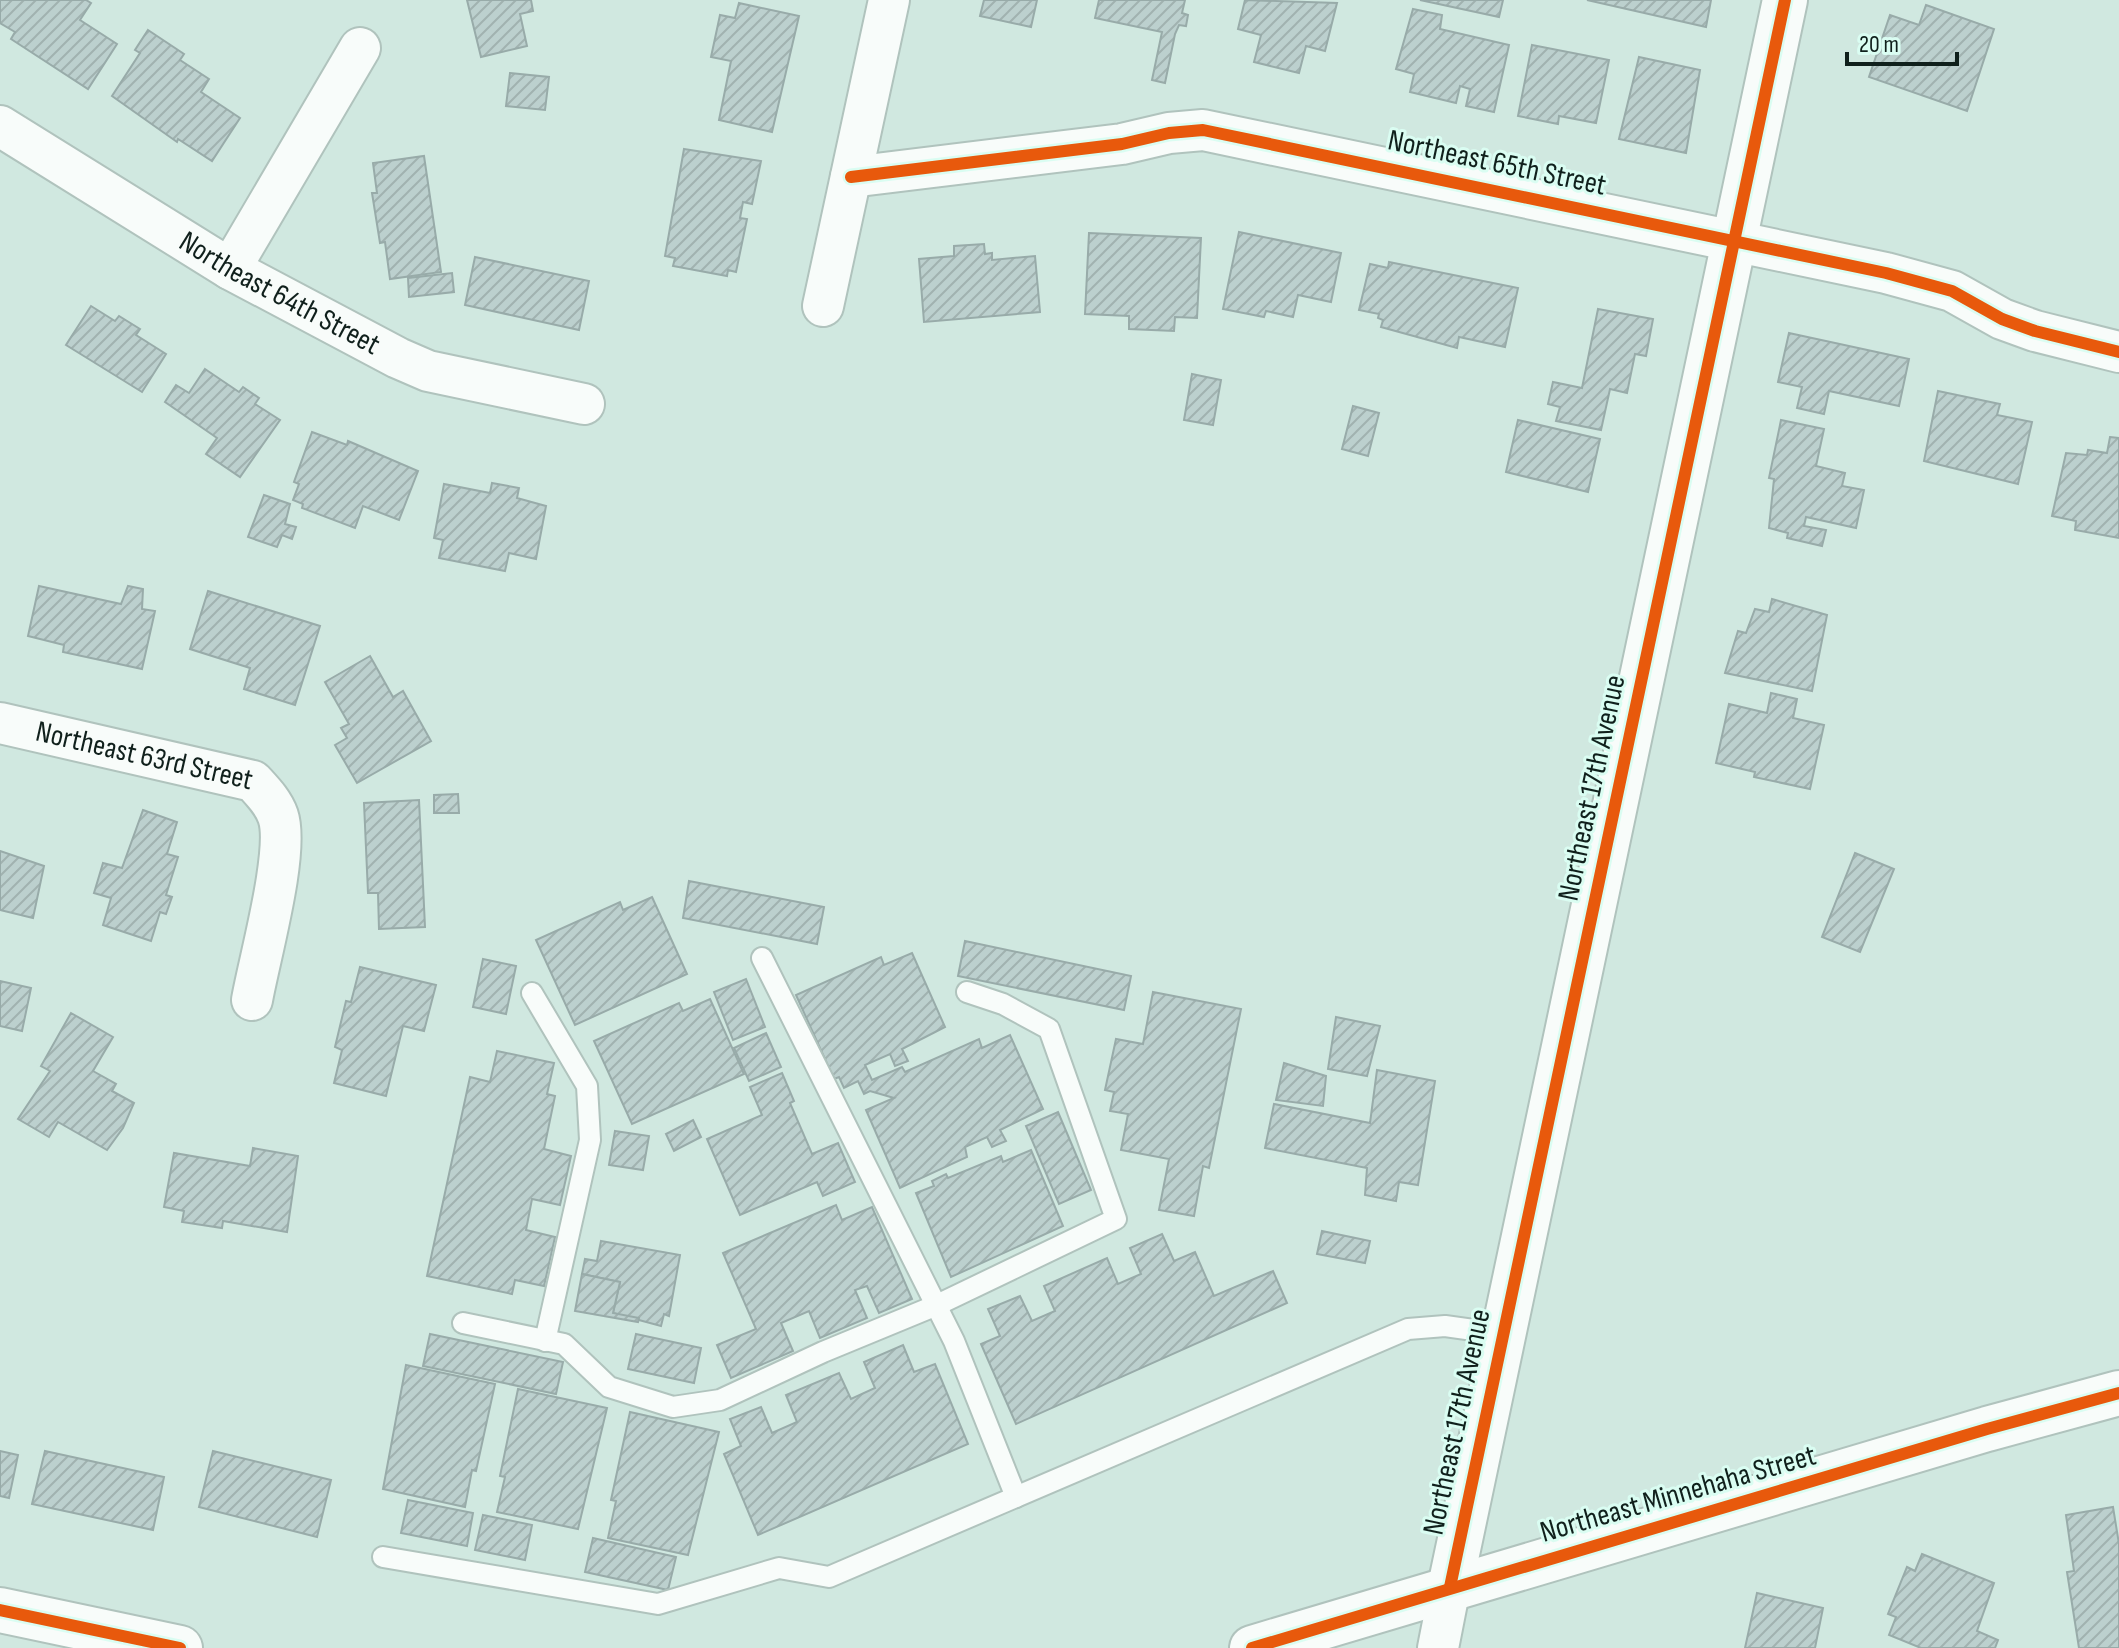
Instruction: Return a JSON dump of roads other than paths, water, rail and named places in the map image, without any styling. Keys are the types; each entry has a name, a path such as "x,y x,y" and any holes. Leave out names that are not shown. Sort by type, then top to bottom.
{"street":[{"path":"823,306 889,0"},
{"name":"Northeast 17th Avenue","path":"1438,1648 1785,0"},
{"path":"230,269 360,48"},
{"name":"Northeast 64th Street","path":"0,126 230,269 371,345 428,371 584,404"},
{"name":"Northeast 65th Street","path":"851,177 1122,144 1169,133 1203,130 1736,241 1952,291 2002,319 2068,342 2119,352"},
{"name":"Northeast 63rd Street","path":"0,723 253,781 270,800 279,818 280,849 252,1000"},
{"name":"Northeast Minnehaha Street","path":"1252,1648 1450,1587 2119,1393"},
{"path":"0,1610 180,1648"}],"lane":[{"path":"762,958 937,1305 1016,1497"},
{"path":"463,1323 564,1344 609,1387 673,1407 720,1400 823,1352 937,1305 1116,1219 1049,1029 1003,1004 967,992"},
{"path":"532,993 587,1086 590,1140 545,1341"},
{"path":"383,1557 658,1604 779,1568 829,1577 1408,1329 1445,1326 1502,1334"}]}
